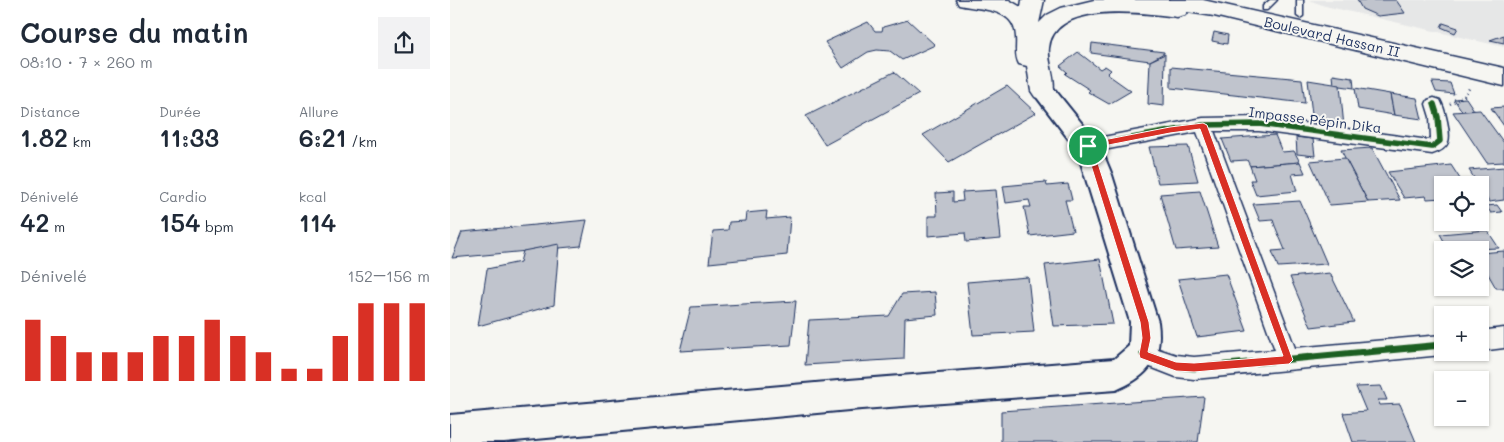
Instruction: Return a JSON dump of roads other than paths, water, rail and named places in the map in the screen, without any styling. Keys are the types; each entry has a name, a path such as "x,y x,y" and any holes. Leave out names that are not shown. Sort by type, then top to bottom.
{"main road":[{"path":"967,0 997,3 1010,9 1019,17 1028,34"},
{"path":"450,431 849,395 1116,375 1132,367 1143,354 1147,338 1144,322 1104,191 1088,146 1034,81 1030,70 1026,53 1030,11 1033,0"},
{"name":"Boulevard Hassan II","path":"1159,0 1221,5 1269,4 1300,8 1504,62"},
{"path":"1043,91 1037,62 1041,36 1050,24 1074,8 1084,5 1108,3 1131,4 1195,13 1221,5"},
{"name":"Boulevard Hassan II","path":"1221,5 1504,77"}],"street":[{"name":"Impasse Pépin Dika","path":"1088,146 1203,125 1259,124 1432,147 1440,142 1438,118 1434,104"},
{"path":"1203,125 1289,360"},
{"path":"1489,340 1504,338"},
{"path":"1143,354 1176,366 1194,368 1434,346"}]}
